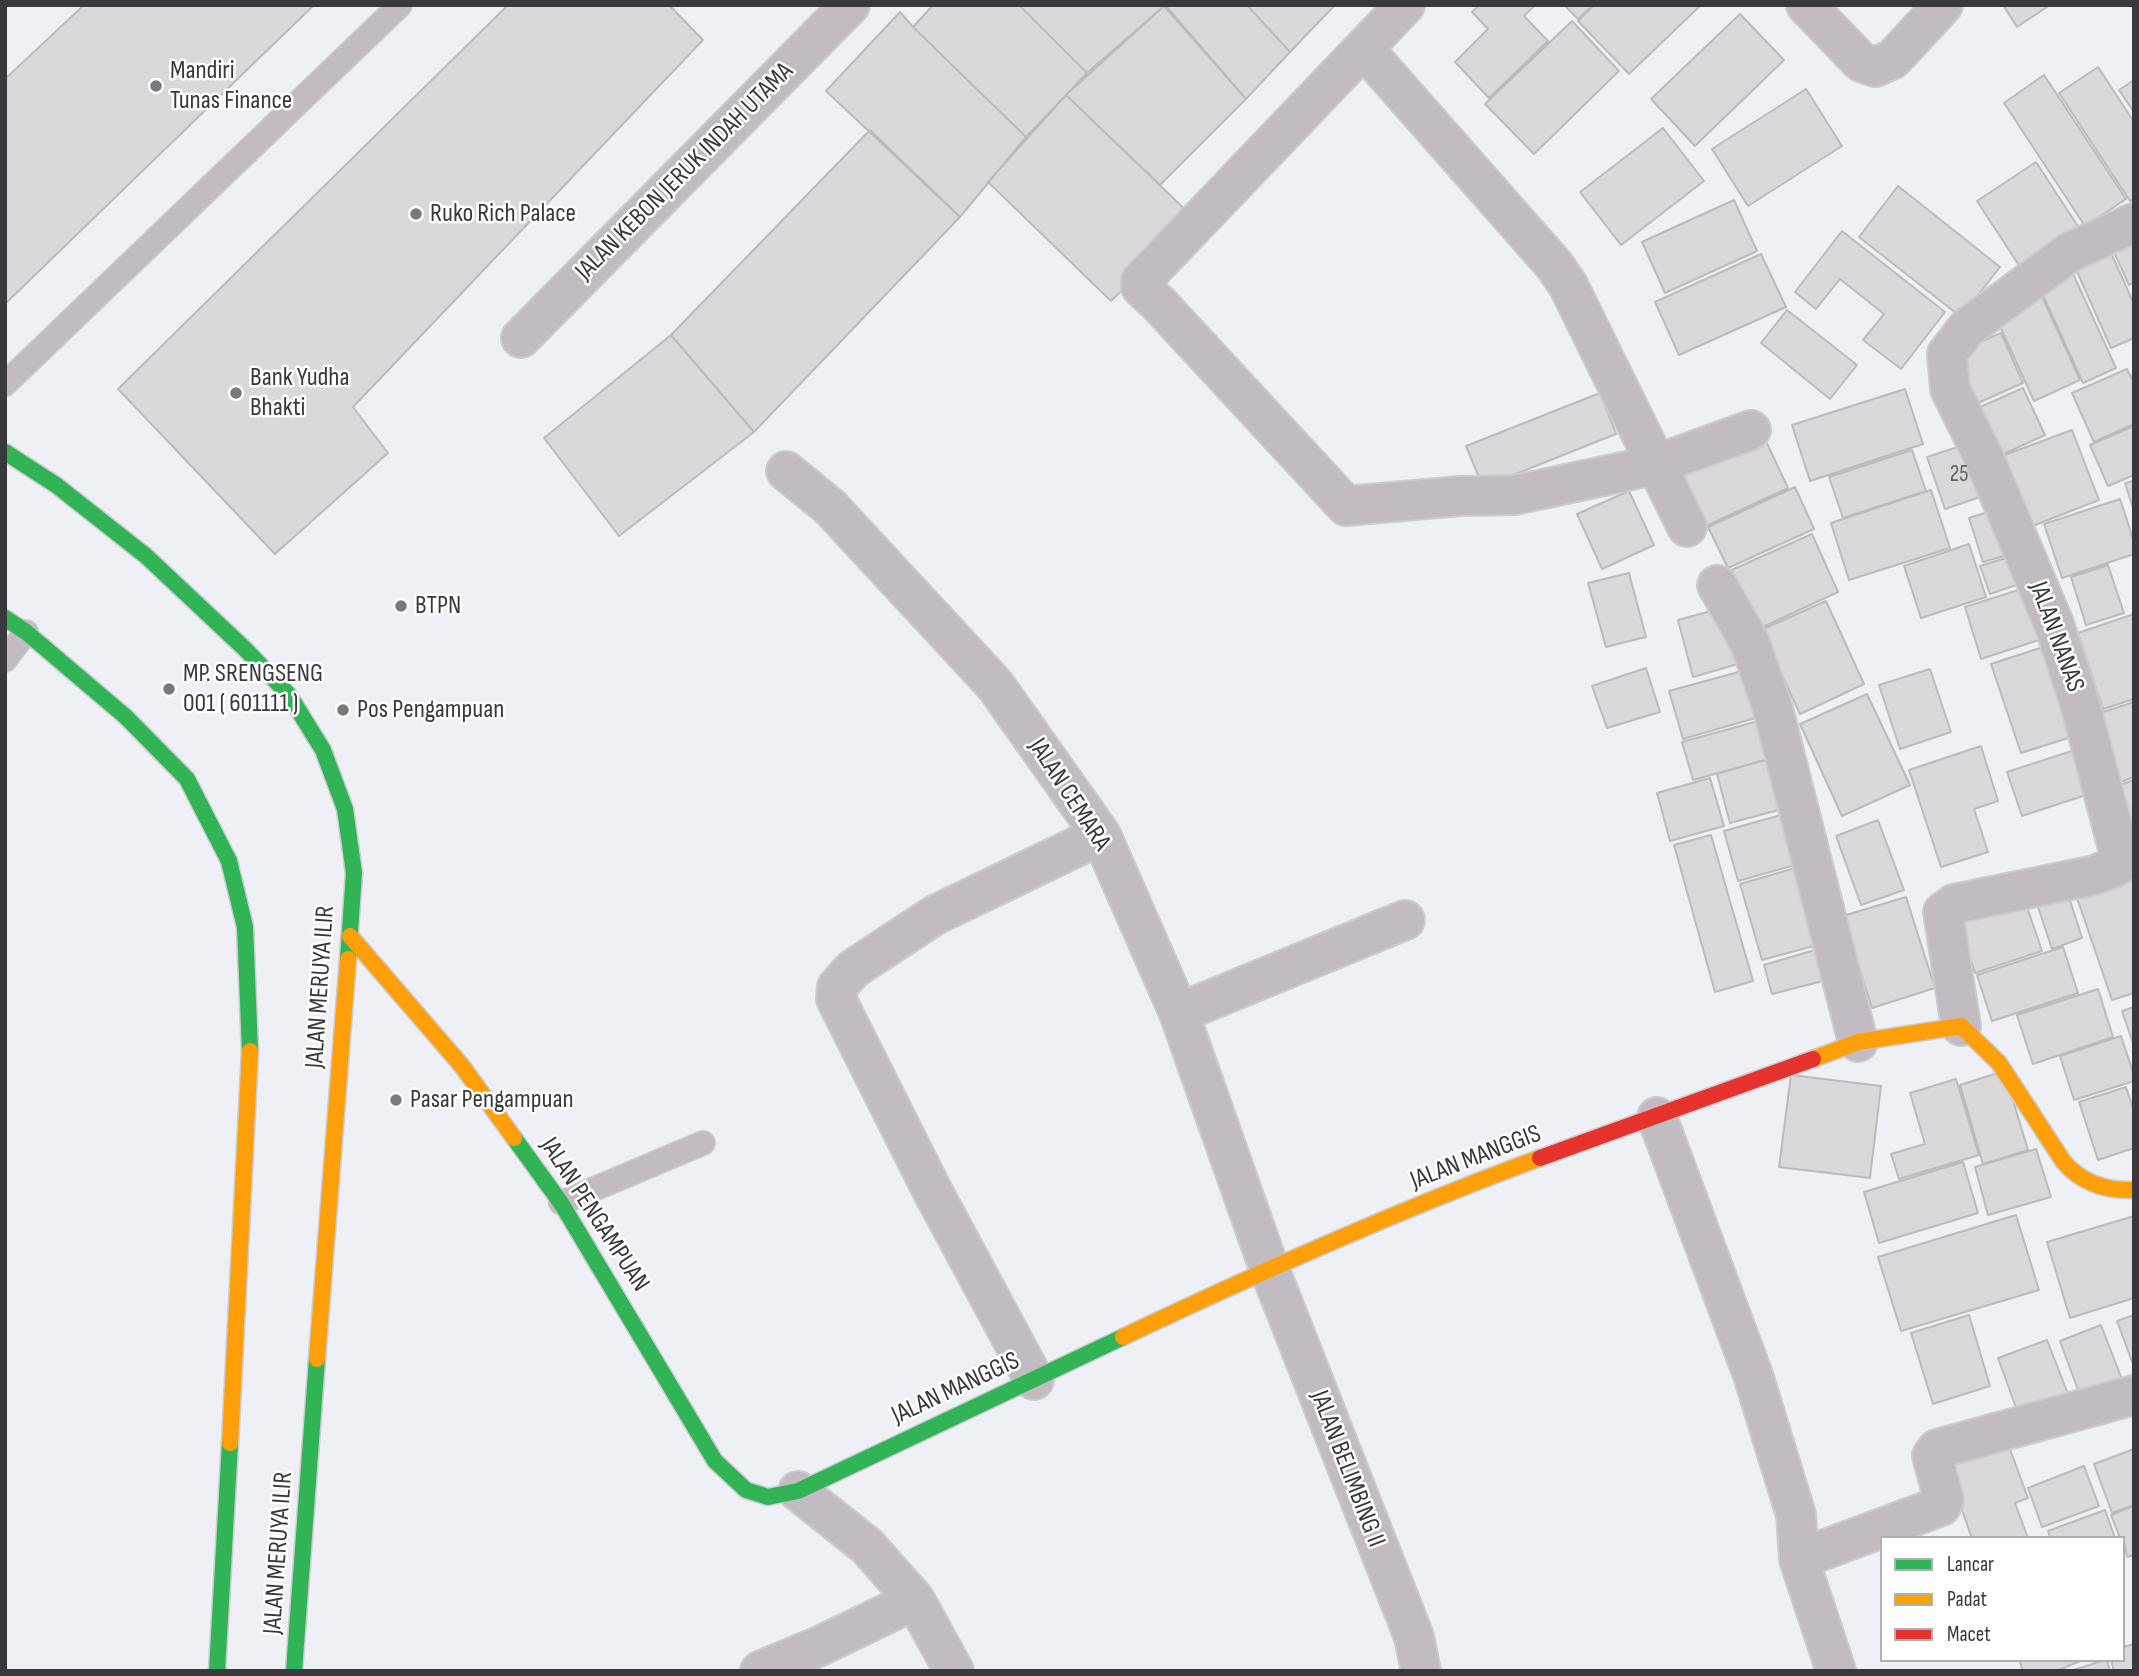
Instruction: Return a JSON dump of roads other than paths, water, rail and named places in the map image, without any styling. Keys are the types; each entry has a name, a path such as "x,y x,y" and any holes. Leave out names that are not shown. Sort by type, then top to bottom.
{"main road":[{"name":"JALAN MERUYA ILIR","path":"5,452 55,485 146,556 245,649 289,695 323,750 345,809 354,873 294,1671"},
{"name":"JALAN MERUYA ILIR","path":"5,618 26,632 126,717 187,779 229,861 245,927 251,1066 217,1671"},
{"name":"JALAN PENGAMPUAN","path":"350,936 462,1066 561,1203 715,1461 746,1490 768,1497 798,1490"},
{"name":"JALAN MANGGIS","path":"798,1490 1269,1268 1481,1180 1858,1042 1961,1026"},
{"path":"1961,1026 1980,1040 1996,1058 2066,1165 2090,1183 2115,1191 2134,1190"}],"street":[{"name":"JALAN KEBON JERUK INDAH UTAMA","path":"521,338 850,5"},
{"path":"1405,5 1141,281 1141,287 1346,506 1461,496 1515,495 1655,465 1751,430"},
{"path":"1806,5 1861,62 1875,66 1893,59 1943,5"},
{"path":"1364,49 1548,258 1568,285 1687,527"},
{"name":"JALAN NANAS","path":"1961,1026 1943,912 1954,904 2095,875 2117,866 2119,852 2080,704 2054,624 1984,458 1950,389 1947,354 1967,328 2070,252 2134,223"},
{"name":"JALAN CEMARA","path":"786,471 830,508 995,685 1101,835 1178,1013 1269,1268"},
{"path":"1717,585 1750,643 1769,699 1858,1042"},
{"path":"1034,1380 933,1192 835,999 837,987 853,970 935,915 1101,835"},
{"path":"1178,1013 1405,920"},
{"path":"1657,1117 1753,1375 1796,1515 1799,1559 1836,1671"},
{"name":"JALAN BELIMBING II","path":"1269,1268 1414,1637 1421,1671"},
{"path":"1799,1559 1941,1506 1944,1500 1932,1455 1937,1449 2134,1395"},
{"path":"798,1490 867,1546 915,1600 954,1671"},
{"path":"760,1671 825,1658 915,1600"}],"lane":[{"path":"5,384 400,5"},
{"path":"5,660 26,632"},
{"path":"561,1203 703,1143"}],"place":[{"name":"Mandiri Tunas Finance","path":"156,86"},
{"name":"Ruko Rich Palace","path":"416,214"},
{"name":"Bank Yudha Bhakti","path":"236,393"},
{"name":"BTPN","path":"401,606"},
{"name":"MP. SRENGSENG 001 ( 601111 )","path":"169,689"},
{"name":"Pos Pengampuan","path":"343,710"},
{"name":"Pasar Pengampuan","path":"396,1100"}]}
